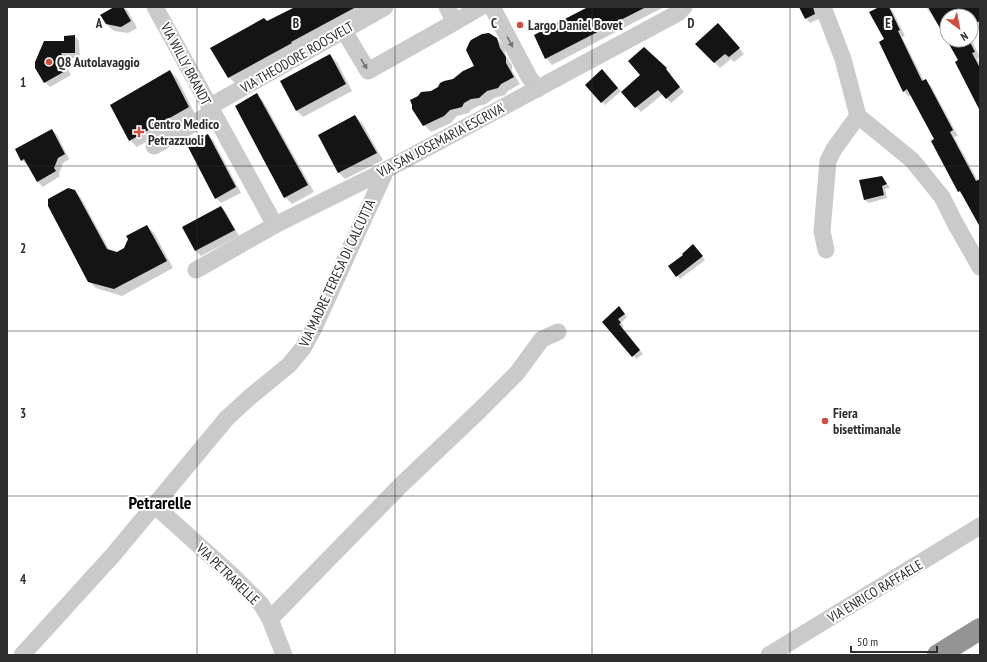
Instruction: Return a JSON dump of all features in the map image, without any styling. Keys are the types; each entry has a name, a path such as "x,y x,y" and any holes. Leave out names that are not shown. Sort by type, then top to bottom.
{"highway":[{"path":"938,655 980,629"}],"street":[{"name":"VIA WILLY BRANDT","path":"155,7 275,225"},
{"name":"VIA THEODORE ROOSVELT","path":"154,146 211,110 385,7"},
{"path":"446,7 455,22"},
{"path":"344,30 368,71 481,7"},
{"path":"492,7 538,89"},
{"name":"VIA SAN JOSEMARIA ESCRIVA'","path":"196,270 275,225 386,170 678,14 684,7"},
{"path":"824,7 843,59 858,116 912,160 942,197 980,267"},
{"path":"826,250 822,231 828,161 834,149 858,116"},
{"name":"VIA MADRE TERESA DI CALCUTTA","path":"22,655 113,555 227,418 289,365 303,348 313,330 386,170"},
{"path":"270,619 400,486 517,373 542,339 558,332"},
{"name":"VIA PETRARELLE","path":"154,505 261,604 270,619 284,655"},
{"name":"VIA ENRICO RAFFAELE","path":"769,655 980,526"}],"building":[{"path":"114,7 123,7 131,21 121,27 106,24 100,15"},
{"path":"295,7 356,7 228,78 210,48 264,18 267,21"},
{"path":"588,7 646,7 545,59 534,35"},
{"path":"799,7 813,7 815,14 805,19"},
{"path":"879,7 889,7 900,30 898,31 922,81 926,79 953,130 950,132 976,181 980,179 980,227 960,191 958,192 931,141 934,139 907,89 903,92 879,42 884,39 869,12"},
{"path":"928,7 980,7 979,21 979,8 939,8 939,26"},
{"path":"718,23 740,48 729,57 725,54 714,63 695,44"},
{"path":"489,33 497,38 500,48 506,57 506,63 514,77 501,84 498,88 487,91 479,98 471,99 464,103 462,107 450,110 444,116 423,126 412,109 410,100 418,96 421,92 431,91 438,87 440,83 453,79 463,71 474,66 466,50 469,43 471,40 482,34"},
{"name":"Q8 Autolavaggio","path":"75,35 75,53 61,53 65,61 63,63 67,70 44,83 35,68 35,62 44,41 64,41 64,36"},
{"path":"644,47 667,68 666,69 680,87 666,99 658,90 635,108 621,92 640,75 628,61"},
{"path":"951,48 973,48 975,52 972,53 980,68 980,111 955,62 958,60"},
{"path":"330,54 346,84 296,111 280,81"},
{"path":"602,69 618,88 601,103 585,85"},
{"path":"170,70 189,107 129,141 110,105"},
{"path":"257,93 308,185 284,198 235,106"},
{"path":"355,115 377,153 338,173 318,135"},
{"path":"52,129 65,154 58,158 54,168 56,171 37,182 24,159 21,161 15,149"},
{"path":"208,134 236,187 215,199 187,145"},
{"path":"882,176 887,184 882,186 884,195 864,200 859,180"},
{"path":"68,188 75,190 107,249 117,252 124,248 128,239 126,236 147,225 167,261 114,289 88,282 48,206 48,199"},
{"path":"221,206 235,230 195,251 182,227"},
{"path":"693,244 703,256 676,277 668,266 683,255 682,254"},
{"path":"619,306 625,314 618,319 621,323 619,324 640,350 632,357 602,322"}],"place":[{"name":"Largo Daniel Bovet","path":"520,25"},
{"name":"Q8 Autolavaggio","path":"49,62"},
{"name":"Centro Medico Petrazzuoli","path":"139,132"},
{"name":"Fiera bisettimanale","path":"825,421"}],"district":[{"name":"Petrarelle","path":"160,503"}]}
